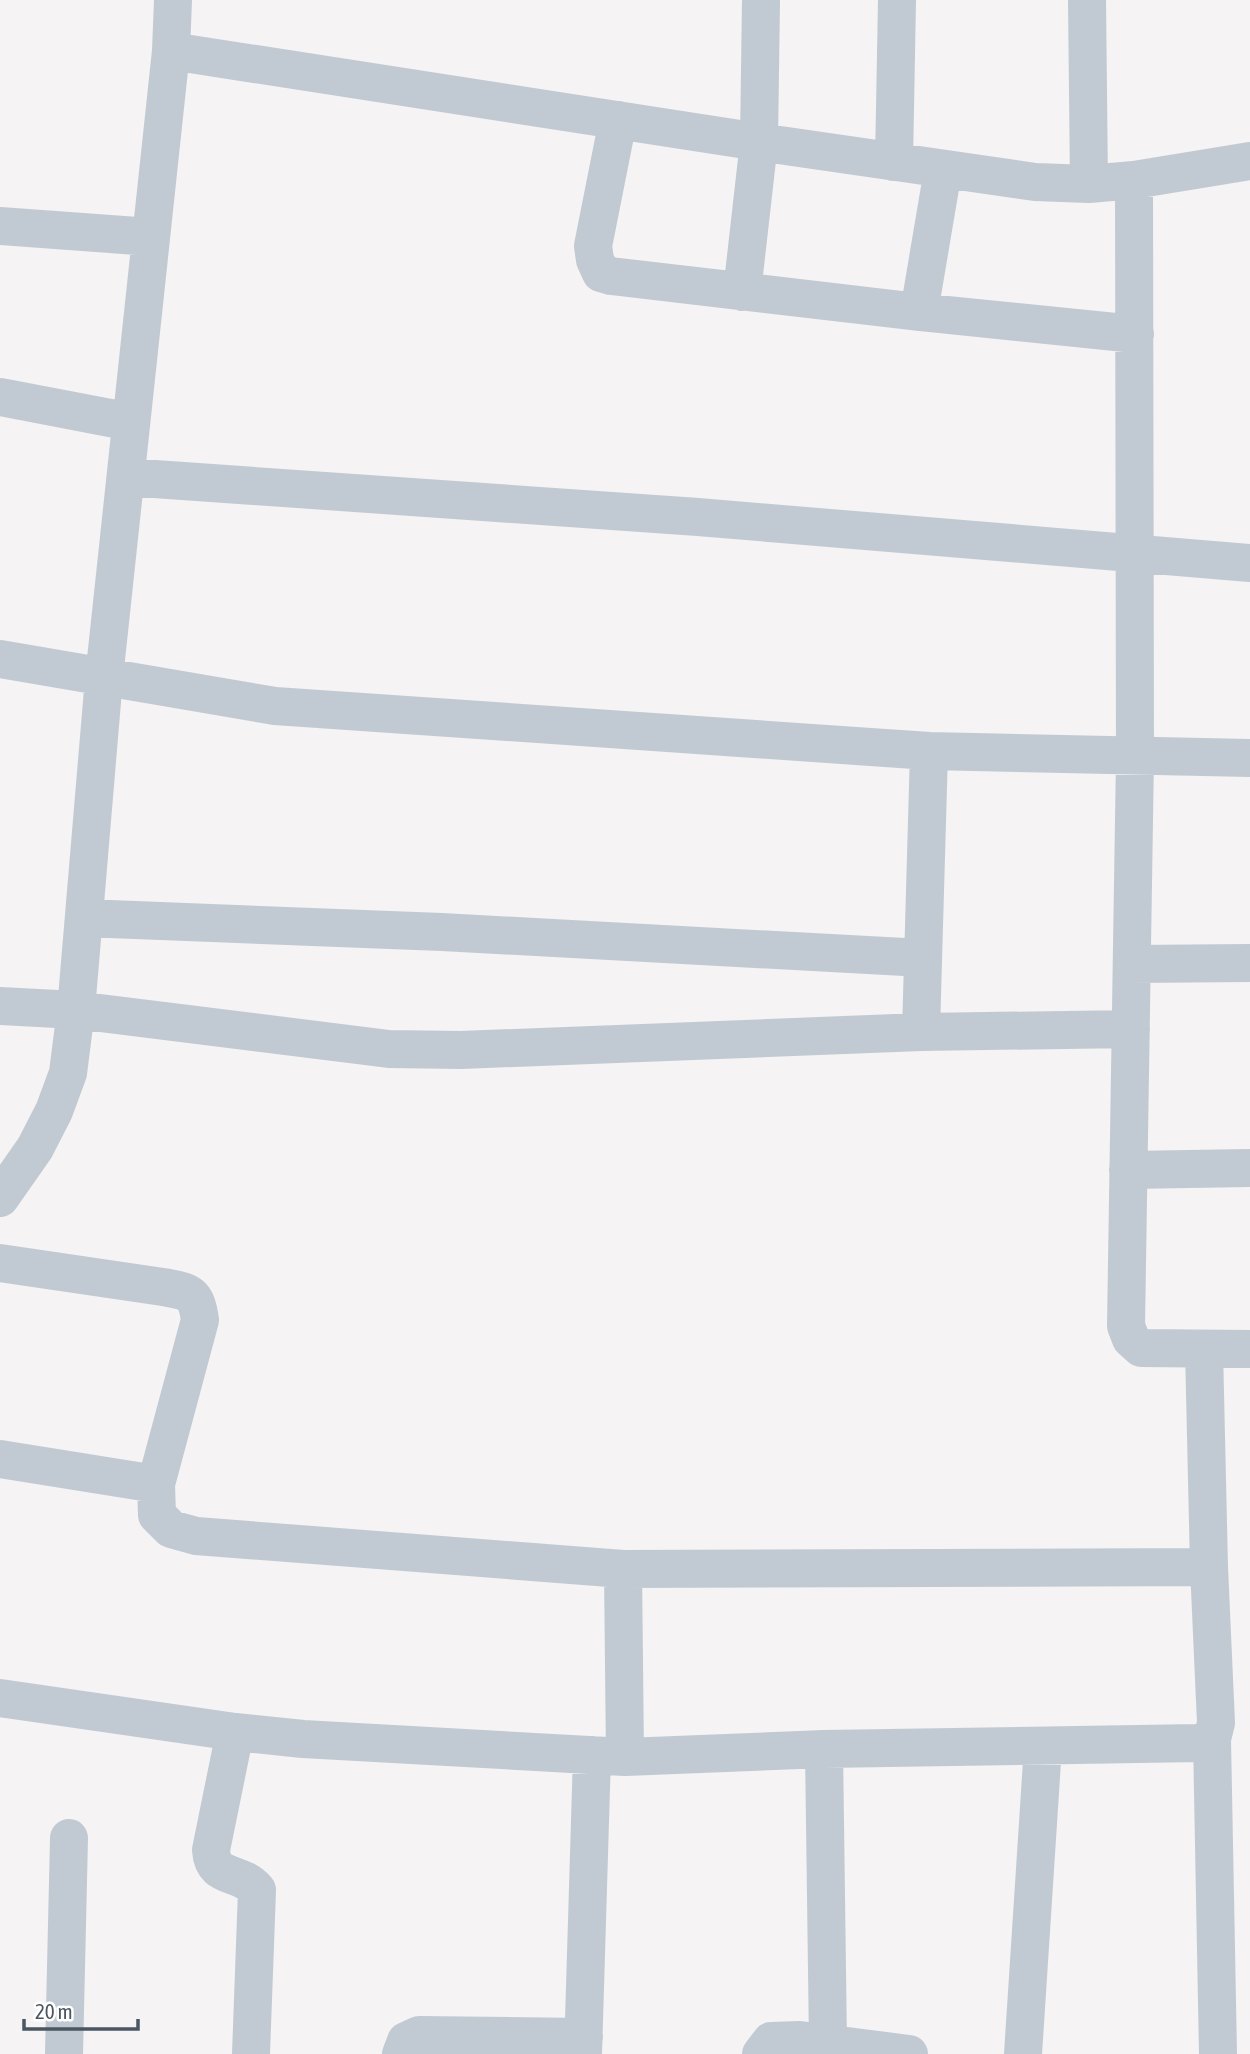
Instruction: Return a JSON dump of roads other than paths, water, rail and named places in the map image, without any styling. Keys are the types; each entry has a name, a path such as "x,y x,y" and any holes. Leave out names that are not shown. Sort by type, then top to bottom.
{"street":[{"path":"0,1198 35,1148 54,1111 68,1073 104,678 171,51 173,0"},
{"path":"742,292 759,142 761,0"},
{"path":"894,162 897,0"},
{"path":"1087,0 1089,184"},
{"path":"171,51 1035,182 1089,184 1134,180 1250,161"},
{"path":"618,120 593,246 595,260 601,272 611,276 742,292 1135,334"},
{"path":"919,312 943,170"},
{"path":"1134,180 1135,757 1125,1312 1131,1339 1141,1348 1250,1349"},
{"path":"0,226 151,237"},
{"path":"0,397 131,422"},
{"path":"126,477 698,517 1250,563"},
{"path":"0,659 275,706 929,751 1250,758"},
{"path":"920,1032 929,751"},
{"path":"84,918 442,932 923,958"},
{"path":"1132,964 1250,963"},
{"path":"0,1006 75,1010 401,1049 568,1047 920,1032 1131,1029"},
{"path":"1128,1170 1250,1168"},
{"path":"0,1263 163,1287 188,1292 197,1302 200,1321 156,1484 157,1515 171,1529 196,1536 623,1569 1209,1567"},
{"path":"1204,1349 1216,1723 1212,1740 1218,2054"},
{"path":"0,1459 156,1484"},
{"path":"401,2054 406,2041 419,2035 584,2045 623,1569"},
{"path":"0,1698 235,1732 303,1739 609,1756 824,1749 1198,1743 1212,1740"},
{"path":"235,1732 211,1850 212,1862 218,1869 244,1878 257,1891 251,2054"},
{"path":"1023,2054 1043,1746"},
{"path":"824,1749 828,2044"},
{"path":"64,2054 69,1838"},
{"path":"761,2054 771,2041 800,2040 909,2054"}]}
